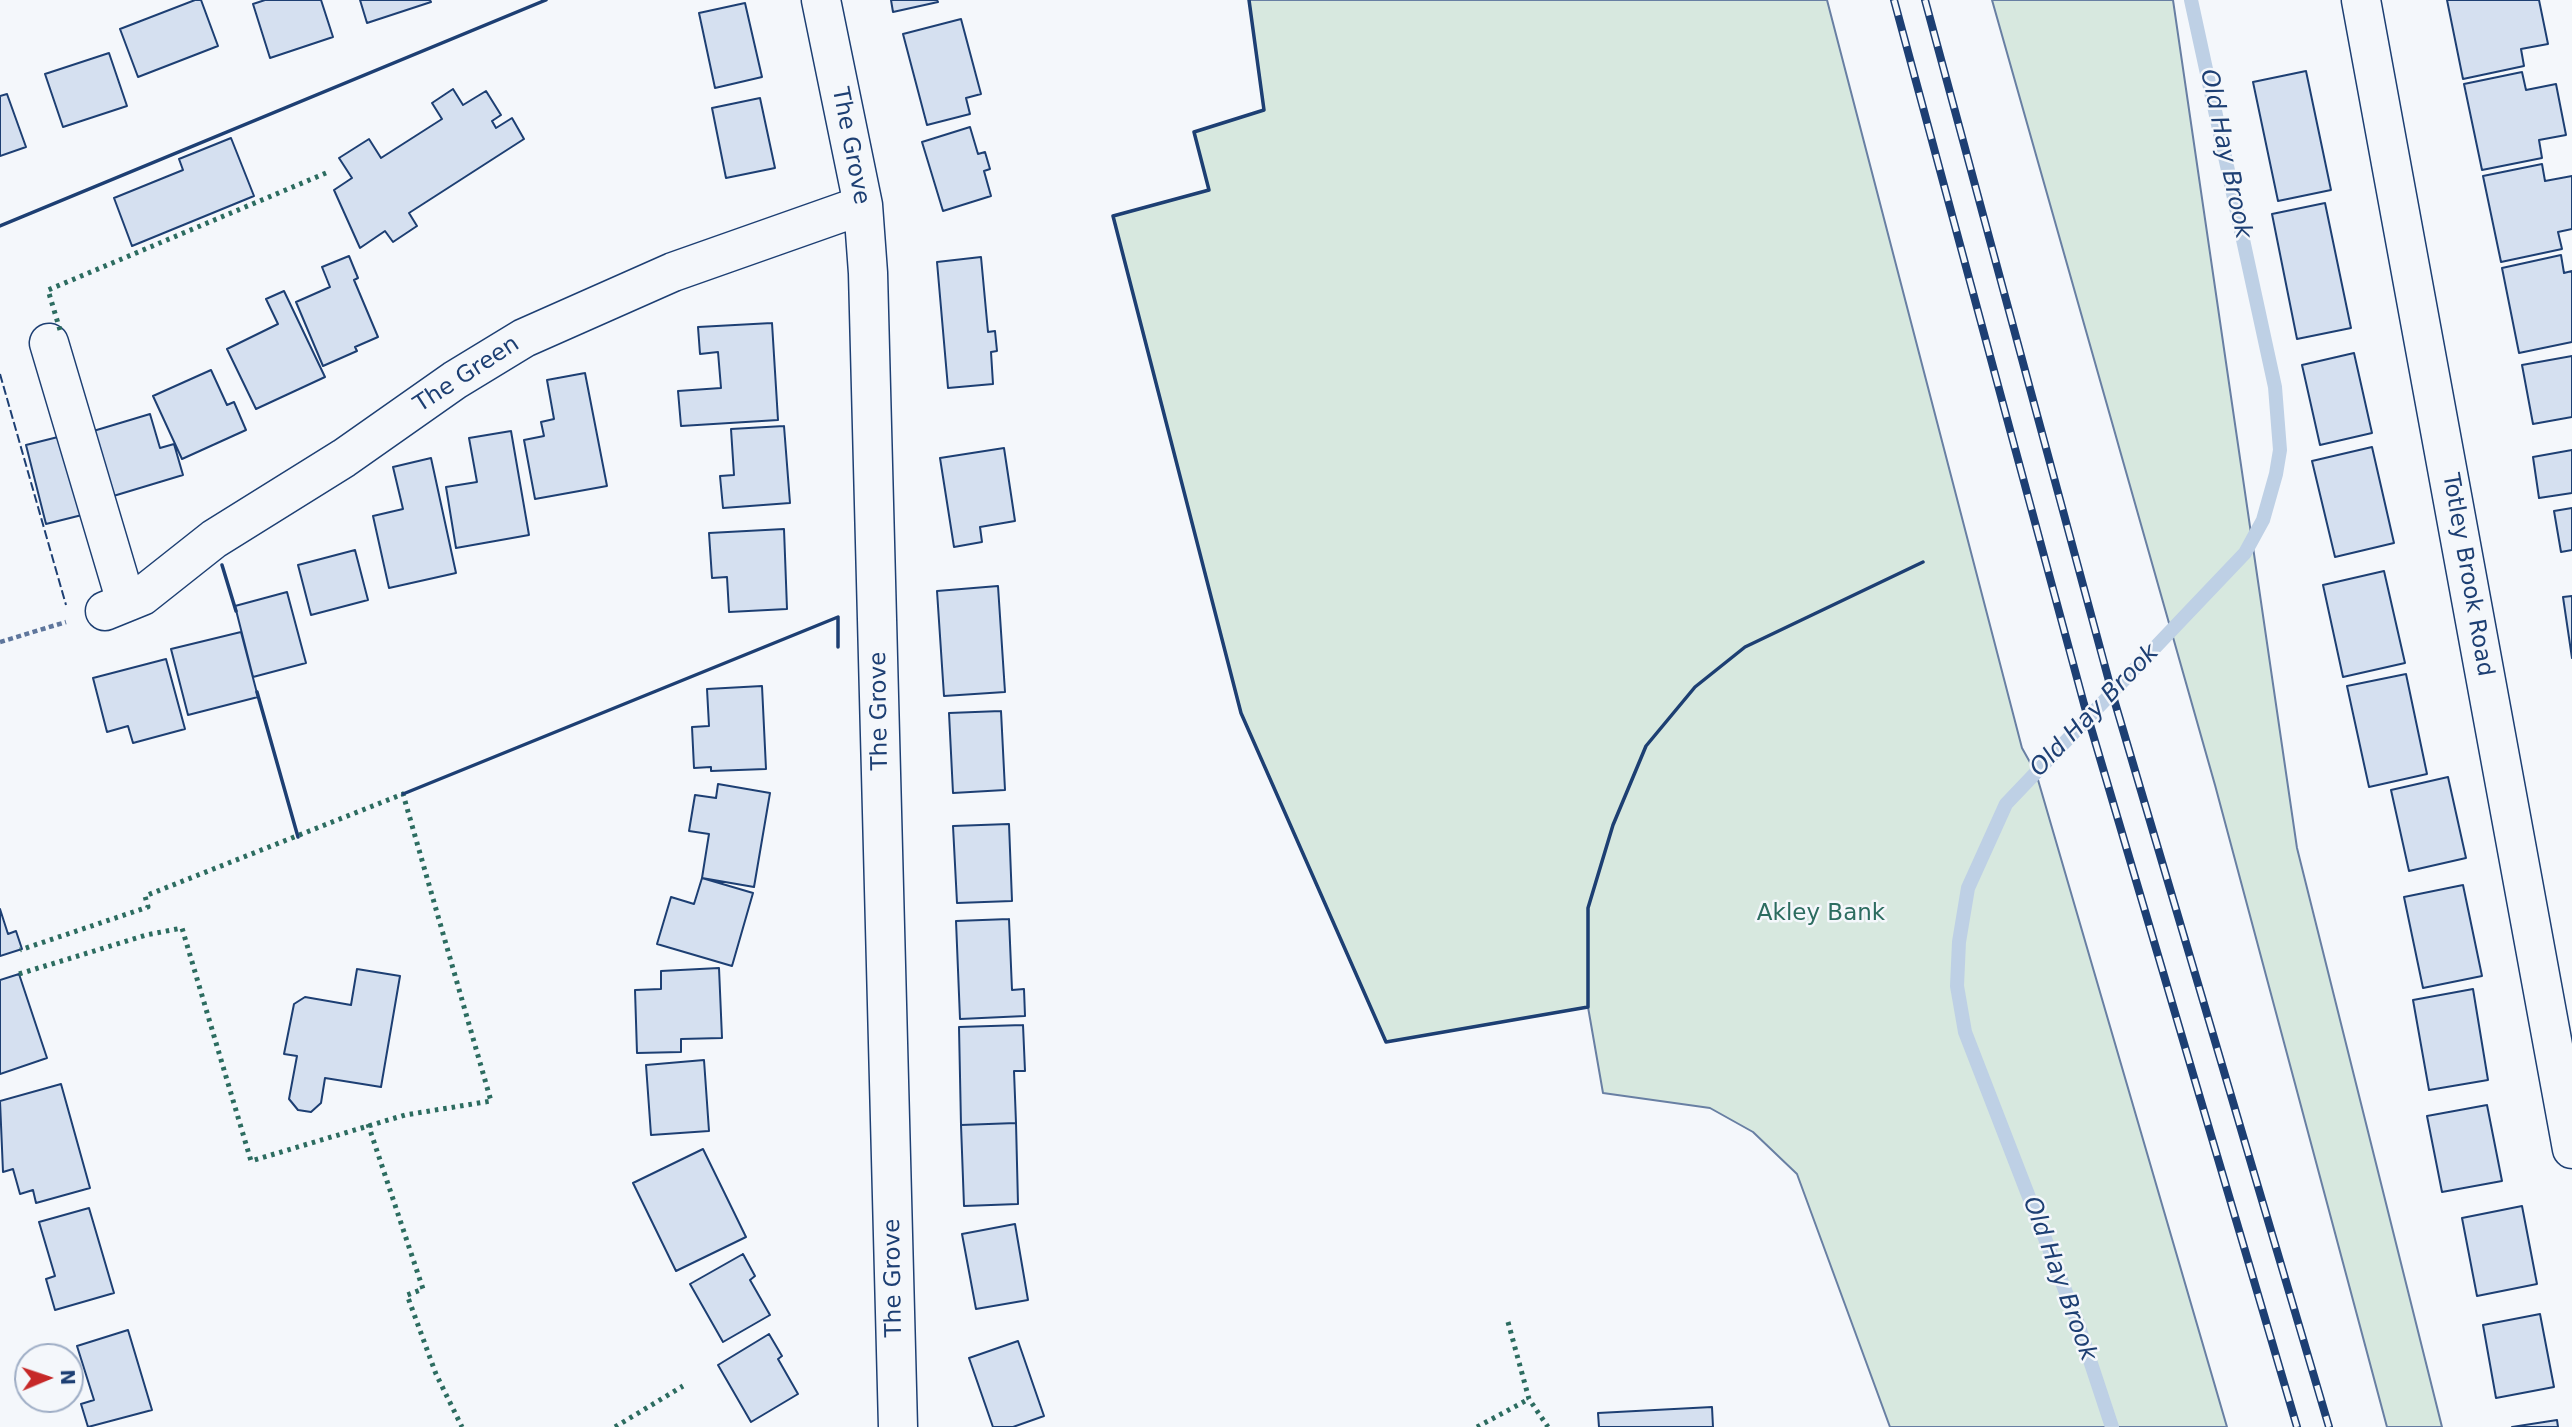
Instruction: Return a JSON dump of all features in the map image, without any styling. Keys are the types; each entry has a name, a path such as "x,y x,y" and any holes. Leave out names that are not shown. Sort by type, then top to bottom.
{"street":[{"name":"The Grove","path":"821,0 863,205 868,272 898,1427"},
{"name":"Totley Brook Road","path":"2361,0 2572,1149"},
{"name":"The Green","path":"116,606 142,596 214,539 344,458 455,380 524,338 673,272 863,205"},
{"path":"49,343 116,606"}],"path":[{"path":"0,642 116,606"}],"green space":[{"name":"Akley Bank","path":"1249,0 1827,0 2022,748 2036,773 2227,1427 1890,1427 1797,1174 1753,1132 1710,1108 1603,1093 1588,1007 1386,1042 1241,713 1113,216 1209,190 1194,132 1264,110"},
{"path":"1992,0 2173,0 2297,848 2442,1427 2387,1427 2215,785"}],"building":[{"path":"201,0 218,46 138,77 120,29"},
{"path":"265,0 321,0 333,37 270,58 253,4"},
{"path":"360,0 430,0 431,2 367,23"},
{"path":"891,0 937,0 938,2 893,12"},
{"path":"2447,0 2539,0 2548,44 2521,49 2524,66 2463,79"},
{"path":"745,3 762,77 715,88 699,13"},
{"path":"961,19 981,94 966,98 970,114 927,125 903,34"},
{"path":"109,53 127,106 63,127 45,74"},
{"path":"2306,71 2331,190 2278,201 2253,82"},
{"path":"2522,72 2526,90 2556,84 2566,135 2539,140 2542,158 2482,170 2464,84"},
{"path":"453,89 463,105 486,91 501,115 492,121 496,128 512,118 524,139 409,213 417,226 393,242 385,231 360,248 334,190 352,178 339,158 369,139 381,158 442,119 432,103"},
{"path":"7,94 26,147 0,156 0,96"},
{"path":"760,98 775,168 726,178 712,108"},
{"path":"970,127 978,154 985,152 990,169 984,171 991,196 943,211 922,142"},
{"path":"231,138 254,196 132,246 114,198 183,170 179,159"},
{"path":"2542,164 2545,181 2572,176 2572,229 2558,232 2562,249 2501,262 2483,176"},
{"path":"2325,203 2351,328 2297,339 2272,214"},
{"path":"2561,255 2564,273 2572,271 2572,342 2519,353 2502,268"},
{"path":"349,256 358,278 354,280 378,337 355,347 357,351 323,366 296,302 330,287 322,267"},
{"path":"981,257 988,332 995,331 997,351 991,352 993,384 948,388 937,262"},
{"path":"284,291 325,377 256,409 227,349 278,324 266,299"},
{"path":"772,323 778,420 681,426 678,391 721,388 718,352 700,354 698,327"},
{"path":"2354,353 2372,433 2320,445 2302,365"},
{"path":"2572,356 2572,417 2533,424 2522,365"},
{"path":"211,370 227,405 234,402 246,430 182,459 153,396"},
{"path":"585,373 607,486 535,499 524,440 544,436 541,422 554,419 547,380"},
{"path":"150,414 160,448 174,444 183,475 110,497 90,432"},
{"path":"784,426 790,503 723,508 720,476 734,475 731,429"},
{"path":"511,431 529,535 456,548 446,487 477,482 469,438"},
{"path":"66,435 86,514 46,524 26,445"},
{"path":"2372,447 2394,543 2335,557 2312,461"},
{"path":"1004,448 1015,521 980,527 982,542 954,547 940,458"},
{"path":"2572,450 2572,493 2539,498 2533,457"},
{"path":"431,458 456,573 389,588 373,516 403,509 393,467"},
{"path":"2572,508 2572,550 2561,552 2554,511"},
{"path":"784,529 787,609 729,612 727,577 712,578 709,533"},
{"path":"355,550 368,600 311,615 298,565"},
{"path":"2384,571 2405,663 2343,677 2323,585"},
{"path":"998,586 1005,692 944,696 937,591"},
{"path":"287,592 306,663 253,677 235,606"},
{"path":"2572,596 2572,658 2563,597"},
{"path":"241,632 258,697 188,715 171,649"},
{"path":"166,659 185,729 133,743 128,726 107,732 93,678"},
{"path":"2406,674 2427,774 2369,787 2347,686"},
{"path":"762,686 766,769 711,771 711,767 694,768 692,727 709,726 707,689"},
{"path":"1001,711 1005,790 953,793 949,713"},
{"path":"2448,777 2466,858 2409,871 2391,790"},
{"path":"718,784 770,793 754,887 702,878 709,834 689,831 695,795 716,798"},
{"path":"1009,824 1012,901 957,903 953,826"},
{"path":"702,878 753,893 732,966 657,944 671,897 694,904"},
{"path":"2463,885 2482,976 2423,988 2404,897"},
{"path":"0,909 8,934 16,931 22,949 0,956"},
{"path":"1009,919 1012,990 1024,989 1025,1016 960,1019 956,921"},
{"path":"719,968 722,1038 681,1039 681,1052 637,1053 635,990 661,989 661,971"},
{"path":"357,969 400,976 381,1087 325,1078 321,1103 311,1112 298,1110 289,1099 297,1056 284,1054 294,1004 305,997 351,1005"},
{"path":"19,974 47,1058 0,1074 0,980"},
{"path":"2473,989 2488,1080 2429,1090 2413,1000"},
{"path":"1023,1025 1025,1071 1014,1071 1016,1123 961,1125 959,1027"},
{"path":"704,1060 709,1131 651,1135 646,1065"},
{"path":"61,1084 90,1188 36,1203 33,1190 20,1194 13,1169 3,1172 0,1101"},
{"path":"2487,1105 2502,1181 2442,1192 2427,1116"},
{"path":"1016,1123 1018,1204 964,1206 961,1125"},
{"path":"703,1149 746,1237 676,1271 633,1183"},
{"path":"2522,1206 2537,1284 2477,1296 2462,1218"},
{"path":"89,1208 114,1293 55,1310 46,1279 55,1276 39,1222"},
{"path":"1015,1224 1028,1300 976,1309 962,1234"},
{"path":"743,1254 755,1276 750,1280 770,1315 723,1342 690,1284"},
{"path":"2540,1314 2554,1387 2496,1398 2483,1325"},
{"path":"128,1330 152,1410 88,1427 84,1403 94,1400 84,1368 84,1344"},
{"path":"769,1334 782,1356 778,1359 798,1394 751,1422 718,1365"},
{"path":"1018,1341 1044,1416 1013,1427 993,1427 969,1358"},
{"path":"1712,1407 1713,1427 1599,1427 1598,1413"},
{"path":"2557,1420 2558,1427 2512,1427"}],"waterway":[{"name":"Old Hay Brook","path":"2112,1427 2077,1321 1965,1032 1957,986 1959,942 1968,888 2006,804 2245,553 2263,520 2276,474 2280,450 2275,387 2191,0"}],"railway":[{"path":"1894,0 2084,704 2297,1427"},
{"path":"1925,0 2113,696 2329,1427"}],"hedge":[{"path":"60,330 48,290 326,173"},
{"path":"19,974 146,935 182,928 251,1161 405,1115 491,1101 403,794 145,896 148,907 20,950"},
{"path":"368,1124 423,1289 407,1295 436,1374 462,1427"},
{"path":"1508,1322 1529,1399 1548,1427"},
{"path":"615,1427 683,1386"},
{"path":"1477,1427 1529,1399"}],"fence":[{"path":"0,374 66,605"}],"wall":[{"path":"0,226 546,0"},
{"path":"1249,0 1264,110 1194,132 1209,190 1113,216 1241,713 1386,1042 1588,1007 1588,908 1613,825 1646,746 1695,687 1745,647 1923,562"},
{"path":"222,565 236,611"},
{"path":"403,794 838,617 838,647"},
{"path":"257,692 298,837"}]}
